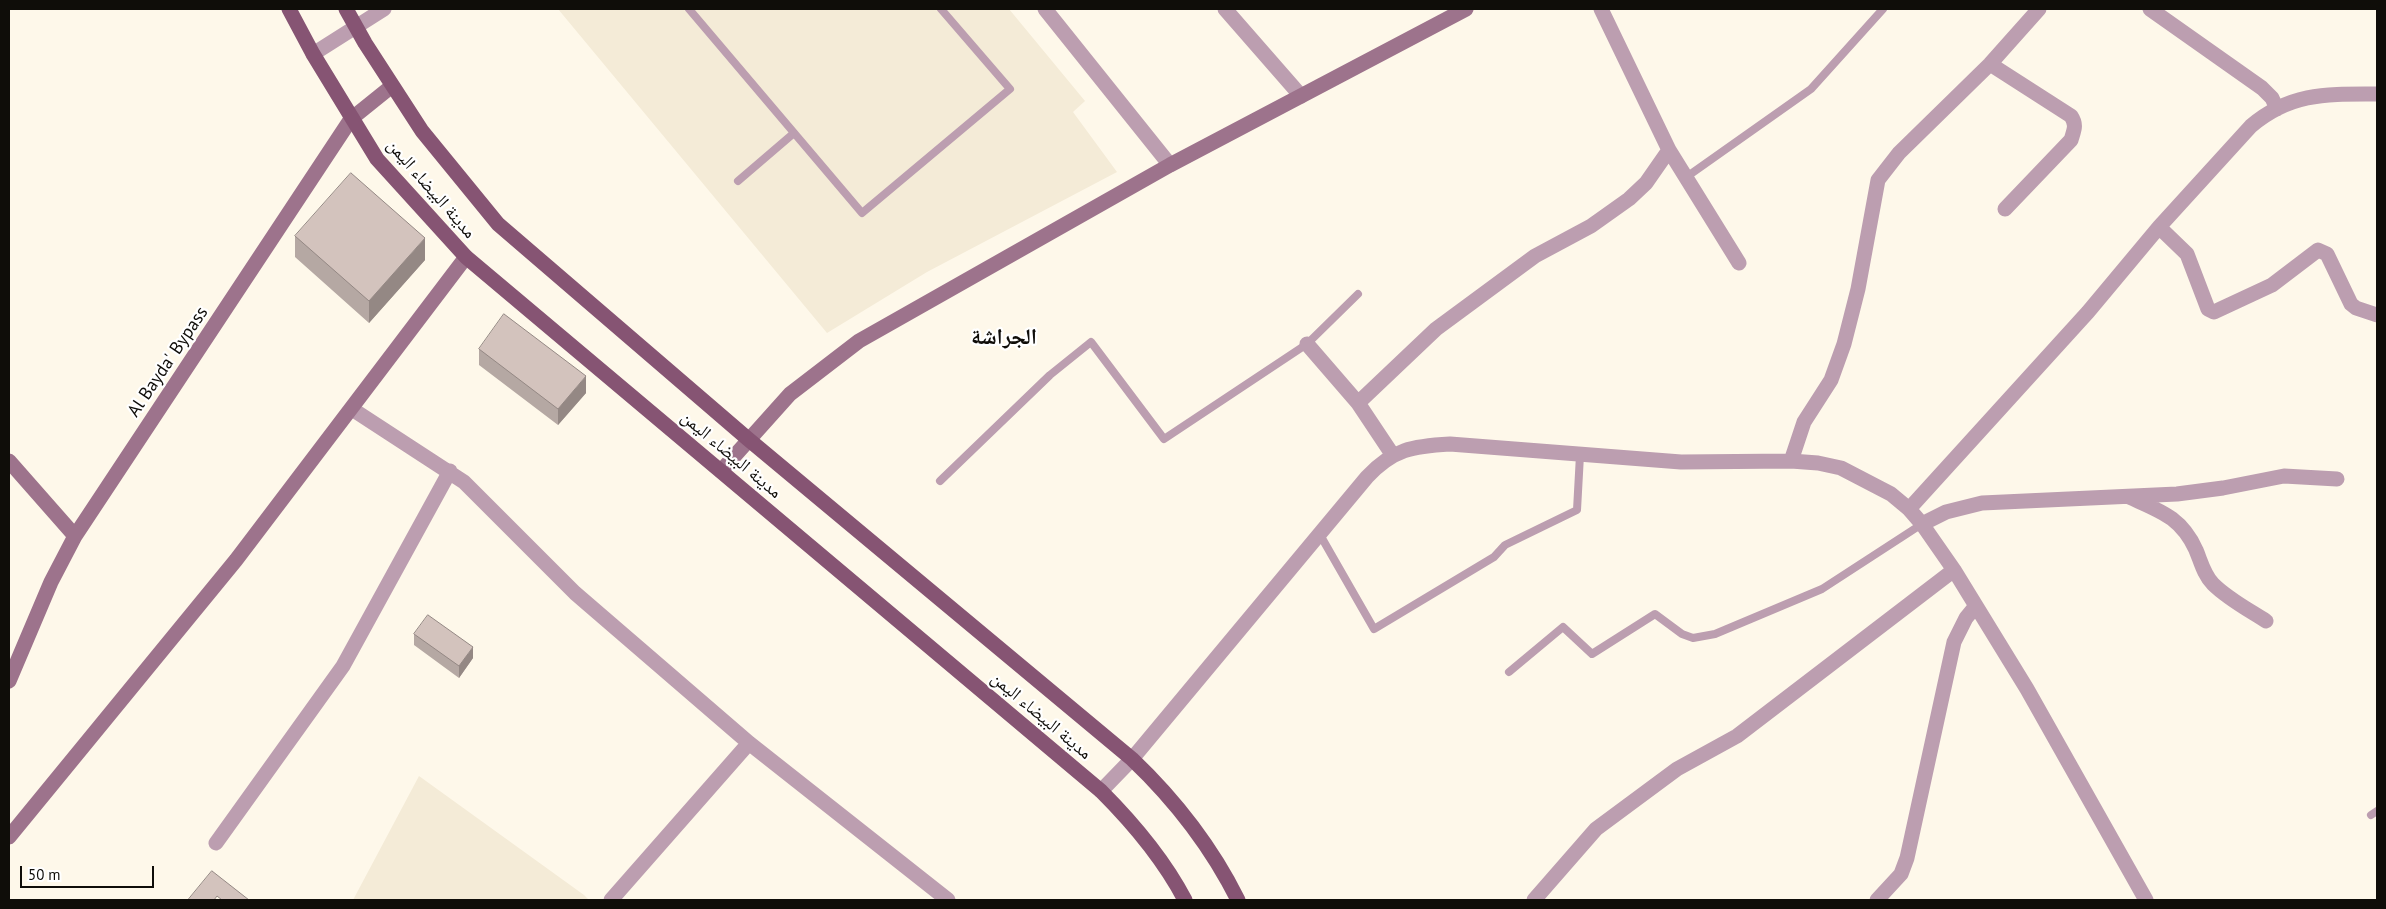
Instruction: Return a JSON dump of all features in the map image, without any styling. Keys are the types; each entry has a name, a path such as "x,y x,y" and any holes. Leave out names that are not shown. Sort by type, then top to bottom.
{"main road":[{"name":"مدينة البيضاء اليمن","path":"289,9 351,119 377,159 466,257 1101,791 1143,838 1185,900"},
{"name":"مدينة البيضاء اليمن","path":"346,9 392,86 422,131 498,224 748,439 1132,759 1153,779 1194,830 1215,860 1238,900"},
{"path":"721,471 790,394 859,341 1170,165 1466,9"},
{"name":"Al Bayda' Bypass","path":"9,681 51,582 75,536 351,119 392,86"},
{"path":"9,837 236,560 466,257"},
{"path":"9,460 75,536"}],"street":[{"path":"313,54 384,9"},
{"path":"1045,9 1170,165"},
{"path":"1225,9 1301,96"},
{"path":"1601,9 1684,178 1739,263"},
{"path":"1791,461 1804,422 1831,380 1844,344 1858,289 1869,218 1878,180 1899,153 1990,64 2039,9"},
{"path":"2150,9 2254,82 2272,98 2276,109"},
{"path":"1990,64 2071,116 2075,123 2071,140 2006,209"},
{"path":"1909,509 2088,312 2159,227 2251,126 2276,109 2291,102 2316,95 2377,94"},
{"path":"1358,404 1436,329 1535,256 1591,226 1629,199 1646,183 1669,150"},
{"path":"2159,227 2187,254 2208,309 2214,312 2272,285 2318,250 2327,254 2351,304 2356,308 2377,315"},
{"path":"1306,344 1358,404 1392,454"},
{"path":"352,408 464,482 575,593 749,743 948,900"},
{"path":"1101,791 1132,759 1366,476 1392,454 1425,446 1450,444 1580,456 1681,462 1791,461 1840,468 1891,494 1909,509 1922,524 1954,570 2027,689 2146,900"},
{"path":"216,843 343,666 450,472"},
{"path":"1922,524 1946,512 1982,503 2198,491 2284,476 2337,479"},
{"path":"2126,496 2166,513 2180,523 2189,535 2204,571 2212,583 2266,621"},
{"path":"1534,900 1596,829 1677,769 1737,736 1954,570"},
{"path":"1877,900 1901,874 1907,858 1954,642 1966,618 1975,607"},
{"path":"611,900 749,743"}],"lane":[{"path":"689,9 862,213 1010,89 941,9"},
{"path":"1684,178 1811,89 1883,9"},
{"path":"738,181 794,133"},
{"path":"940,481 1044,380 1090,342 1164,439 1306,344 1358,294"},
{"path":"1319,533 1374,628 1494,557 1505,545 1577,510 1580,456"},
{"path":"1509,672 1563,627 1592,654 1655,614 1682,634 1693,638 1715,634 1822,589 1922,524"}],"shaded area":[{"path":"558,9 1009,9 1085,101 1073,112 1117,172 927,272 827,333"},
{"path":"419,776 584,895 589,900 353,900"}],"building":[{"path":"351,173 425,238 369,301 295,236"},
{"path":"504,314 586,376 558,409 479,349"},
{"path":"428,615 473,647 459,666 414,634"},
{"path":"212,871 249,900 222,900 217,896 214,900 188,900"}],"district":[{"name":"الجراشة","path":"1004,338"}]}
